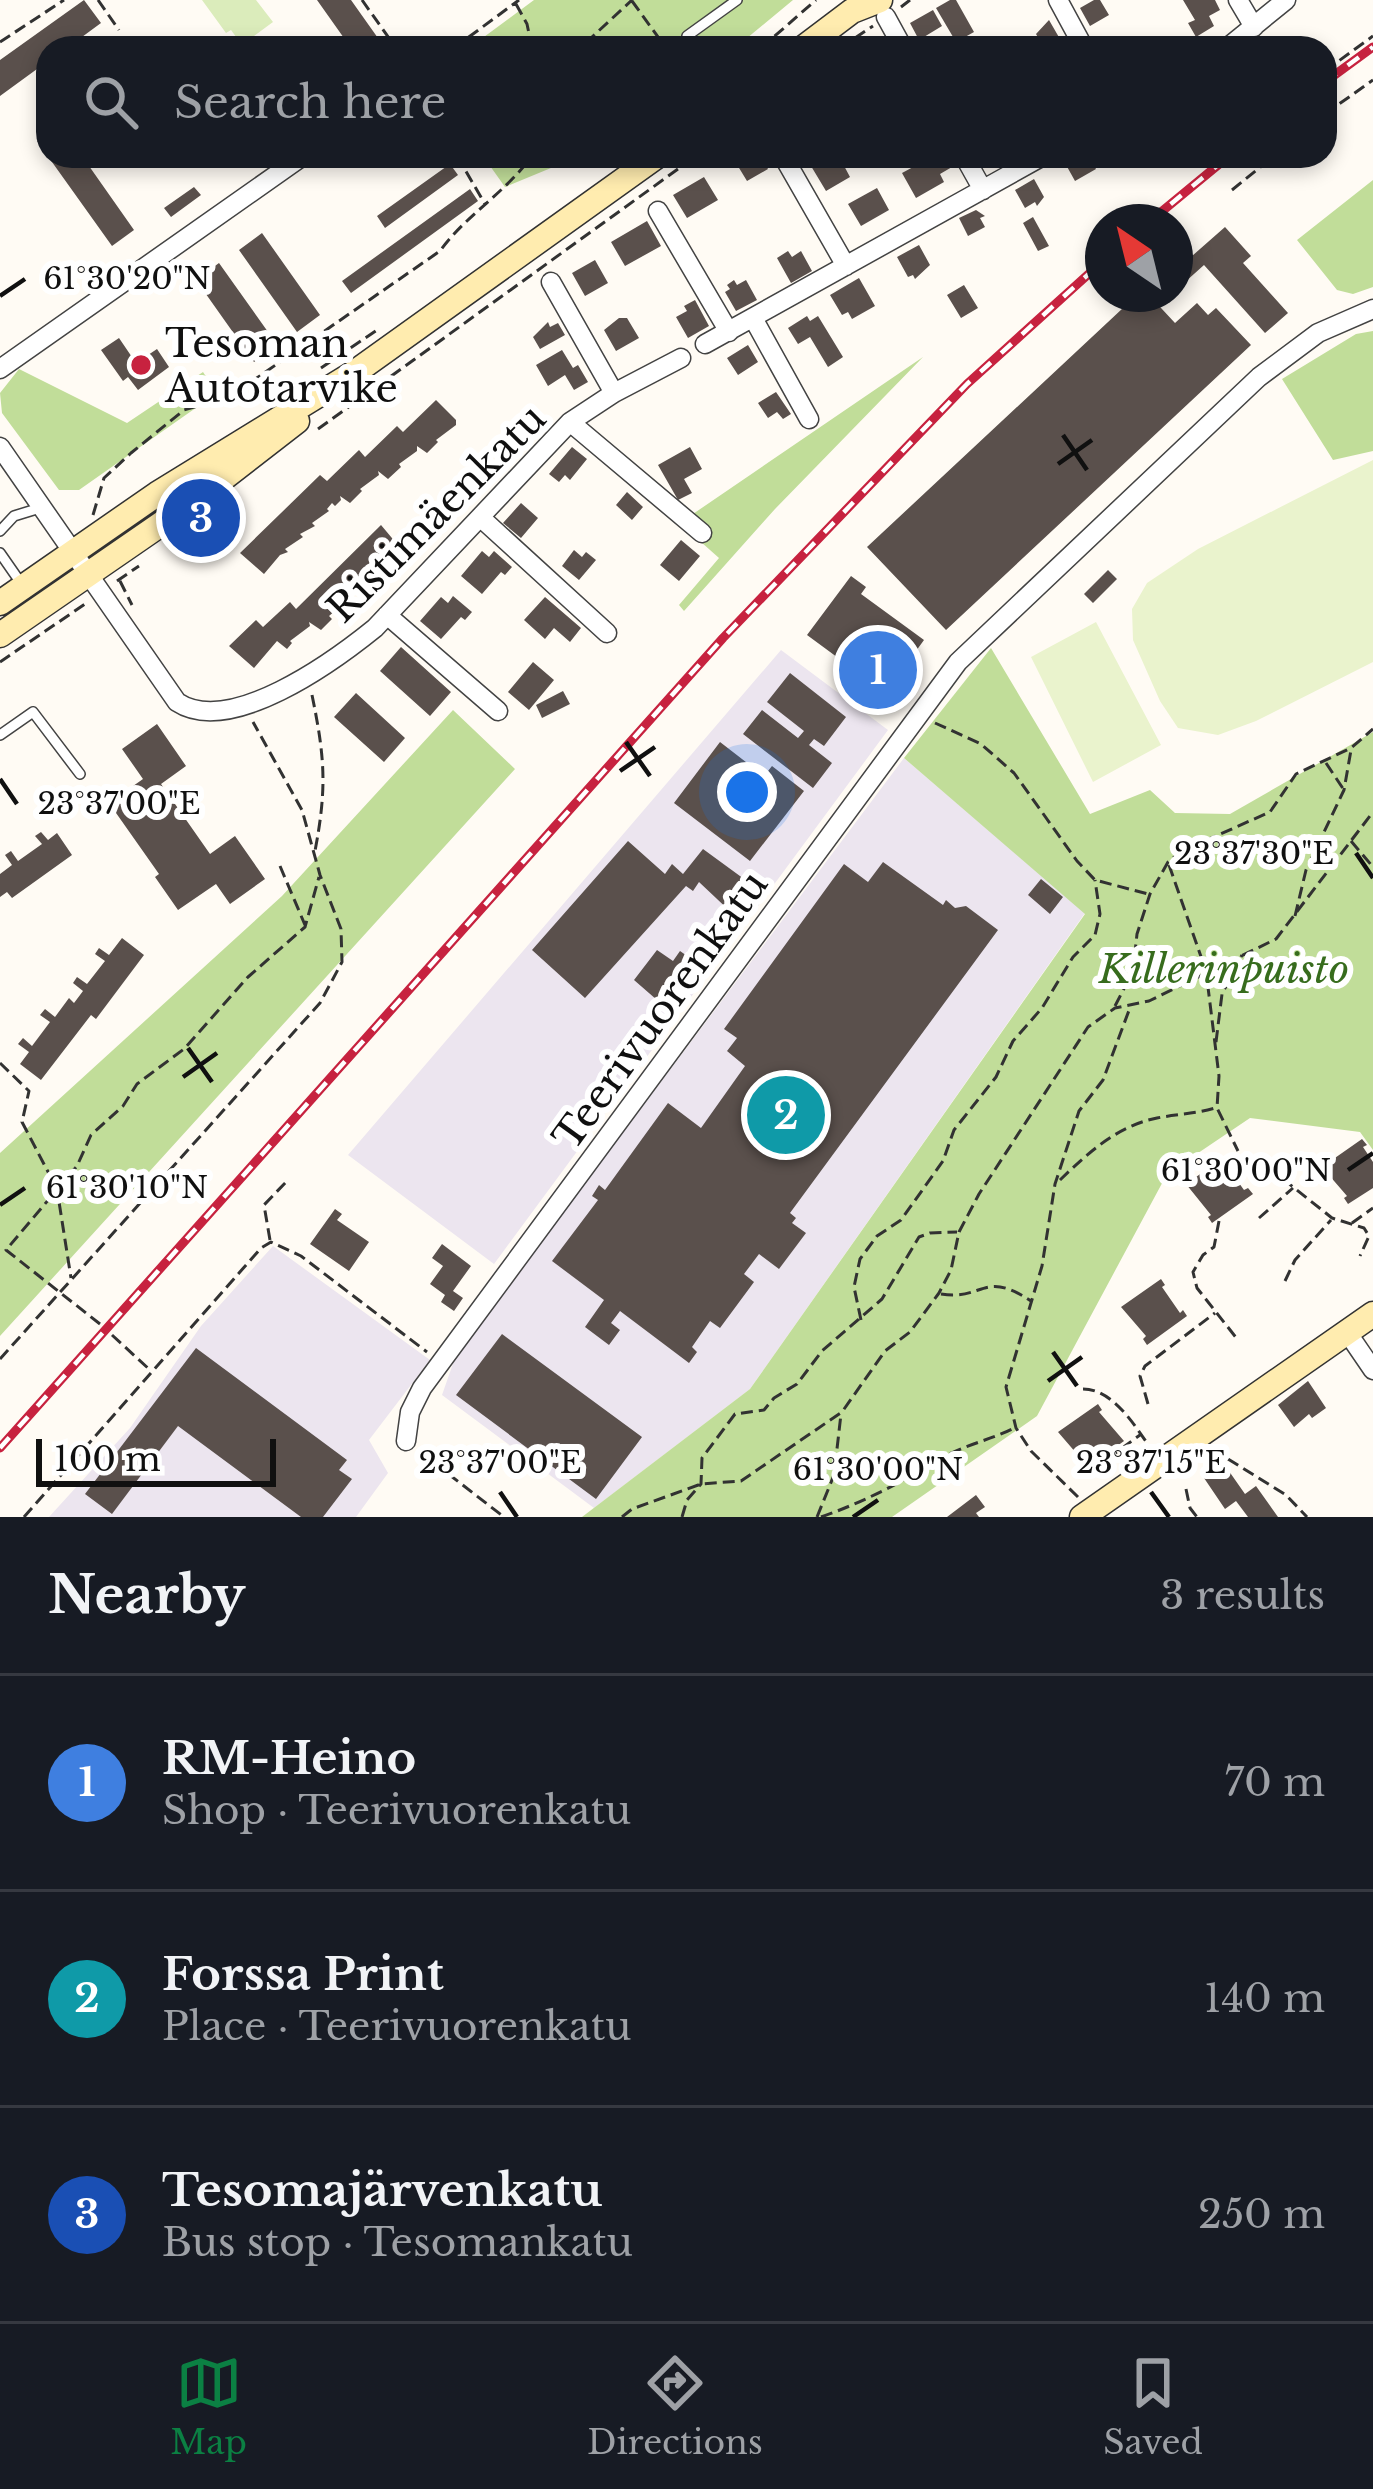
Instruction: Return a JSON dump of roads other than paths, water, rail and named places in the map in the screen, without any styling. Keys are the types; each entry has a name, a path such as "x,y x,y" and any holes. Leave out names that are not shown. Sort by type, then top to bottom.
{"main road":[{"path":"823,36 872,6"},
{"path":"0,635 95,584 354,373 640,168"},
{"path":"0,603 66,543 354,373"},
{"path":"1082,1509 1373,1314"}],"street":[{"path":"1058,0 1078,36"},
{"path":"1238,0 1254,27"},
{"path":"1242,36 1286,0"},
{"path":"872,6 894,36"},
{"path":"0,369 286,168"},
{"path":"790,168 846,266"},
{"path":"971,168 983,190"},
{"path":"705,344 1022,168"},
{"path":"658,211 729,332"},
{"path":"551,282 614,393"},
{"name":"Teerivuorenkatu","path":"406,1441 410,1412 441,1363 965,654 1259,376 1318,333 1373,308"},
{"path":"753,318 809,418"},
{"name":"Ristimäenkatu","path":"0,447 177,702 204,714 243,705 308,676 343,654 387,615 570,422 680,358"},
{"path":"570,422 702,533"},
{"path":"479,518 607,633"},
{"path":"387,615 498,711"},
{"path":"1347,1332 1373,1370"}],"lane":[{"path":"687,36 737,0"},
{"path":"0,531 14,516 40,508"},
{"path":"0,553 23,586"},
{"path":"0,735 33,712 80,774"}],"railway":[{"path":"1337,73 1373,47"},
{"path":"1171,204 1214,168"},
{"path":"0,1448 723,638 967,384 1085,277"}],"place":[{"name":"Tesoman Autotarvike","path":"141,365"},
{"name":"Tesomajärvenkatu","path":"201,518"},
{"name":"RM-Heino","path":"878,670"},
{"name":"Forssa Print","path":"786,1115"}],"park label":[{"name":"Killerinpuisto","path":"1224,969"}]}
